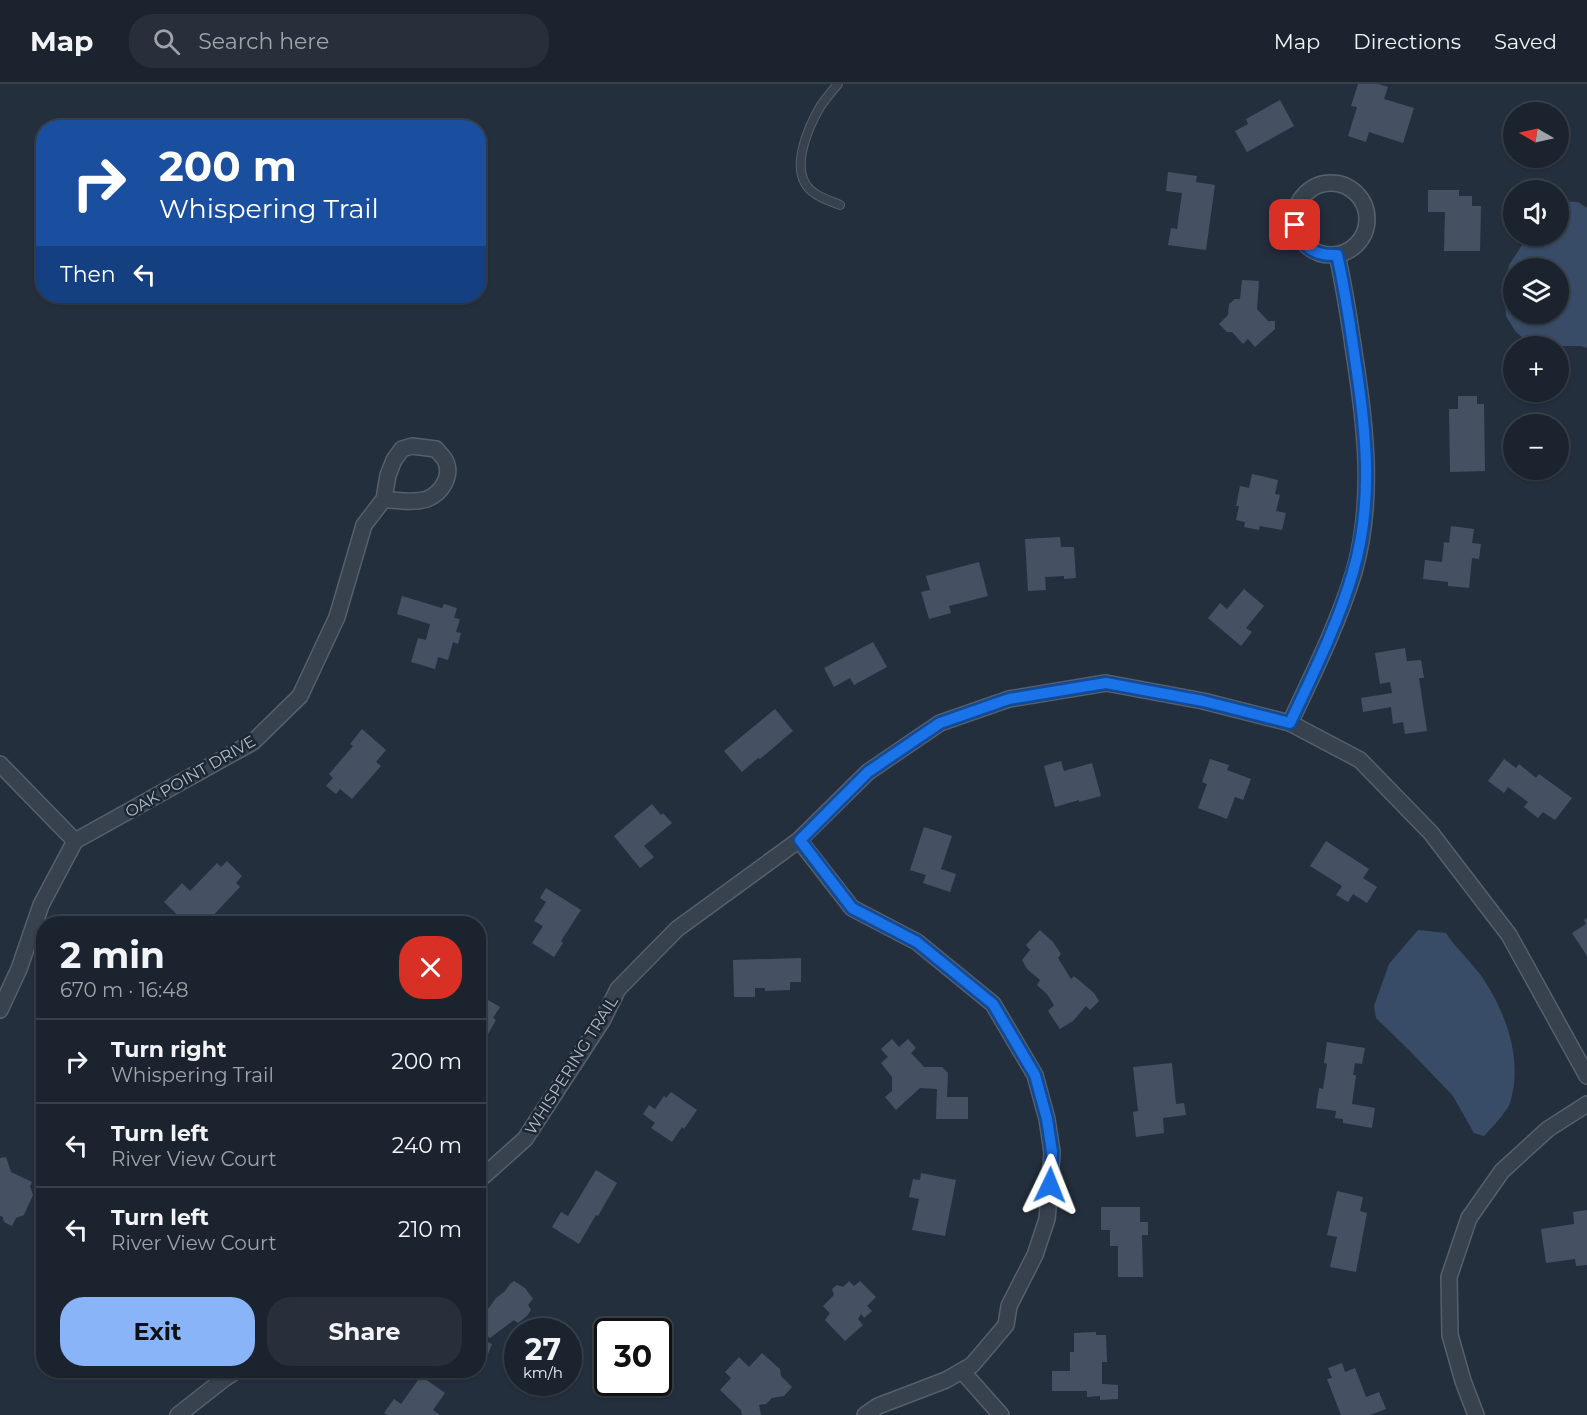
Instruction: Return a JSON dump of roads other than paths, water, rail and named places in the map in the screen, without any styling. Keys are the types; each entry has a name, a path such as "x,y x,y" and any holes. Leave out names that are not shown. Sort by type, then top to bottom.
{"street":[{"path":"1326,183 1350,188 1360,197 1366,208 1368,220 1359,243 1349,251 1337,255 1315,252 1305,245 1295,225 1295,213 1306,193 1326,183"},
{"path":"1290,723 1340,613 1354,570 1363,523 1365,431 1345,287 1337,255"},
{"name":"OAK POINT DRIVE","path":"75,841 253,742 300,696 337,617 364,525 384,499 388,476 394,460 402,449 412,446 436,449 445,460 448,473 442,490 428,499 412,501 384,499"},
{"name":"WHISPERING TRAIL","path":"486,1174 525,1139 602,1021 618,989 677,929 800,840 868,772 940,723 1009,699 1106,683 1203,701 1290,723 1360,760 1431,832 1509,935 1587,1076"},
{"path":"0,765 75,841 37,916"},
{"path":"800,840 852,908 917,942 993,1004 1035,1075 1047,1119 1052,1152 1047,1220 1035,1255 1009,1306 1006,1324 972,1365 946,1380 878,1406 865,1415"},
{"path":"0,1010 19,969 36,920"},
{"path":"1476,1415 1463,1381 1450,1335 1449,1277 1469,1218 1502,1171 1548,1129 1587,1104"},
{"path":"962,1371 1001,1415"},
{"path":"178,1415 227,1378"}],"lane":[{"path":"838,84 820,106 802,150 800,167 805,184 820,197 840,205"}],"water":[{"path":"1569,202 1578,202 1587,208 1587,348 1569,346 1569,336 1520,336 1515,331 1511,324 1569,324 1569,258 1514,258 1521,246 1569,246"},
{"path":"1418,930 1446,933 1484,980 1506,1023 1514,1055 1514,1087 1508,1107 1484,1136 1474,1133 1453,1096 1376,1018 1374,1006 1389,964"}]}
